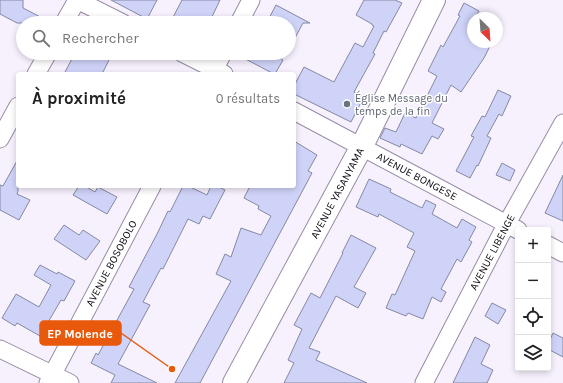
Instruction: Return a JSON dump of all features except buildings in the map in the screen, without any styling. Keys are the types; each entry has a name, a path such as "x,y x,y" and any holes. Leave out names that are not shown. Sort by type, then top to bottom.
{"street":[{"path":"68,16 77,0 108,16"},
{"path":"243,16 251,0"},
{"name":"AVENUE YASANYAMA","path":"234,383 362,146 434,0"},
{"path":"37,72 44,60"},
{"path":"195,60 216,72 220,60"},
{"path":"0,139 16,110"},
{"name":"AVENUE BONGESE","path":"296,112 512,227"},
{"name":"AVENUE LIBENGE","path":"424,383 512,227 563,123"},
{"name":"AVENUE BOSOBOLO","path":"50,378 151,188"},
{"path":"551,247 563,253"},
{"path":"0,349 50,378 70,383"}],"place":[{"name":"Église Message du temps de la fin","path":"347,104"},
{"name":"EP Molende","path":"172,369"}]}
